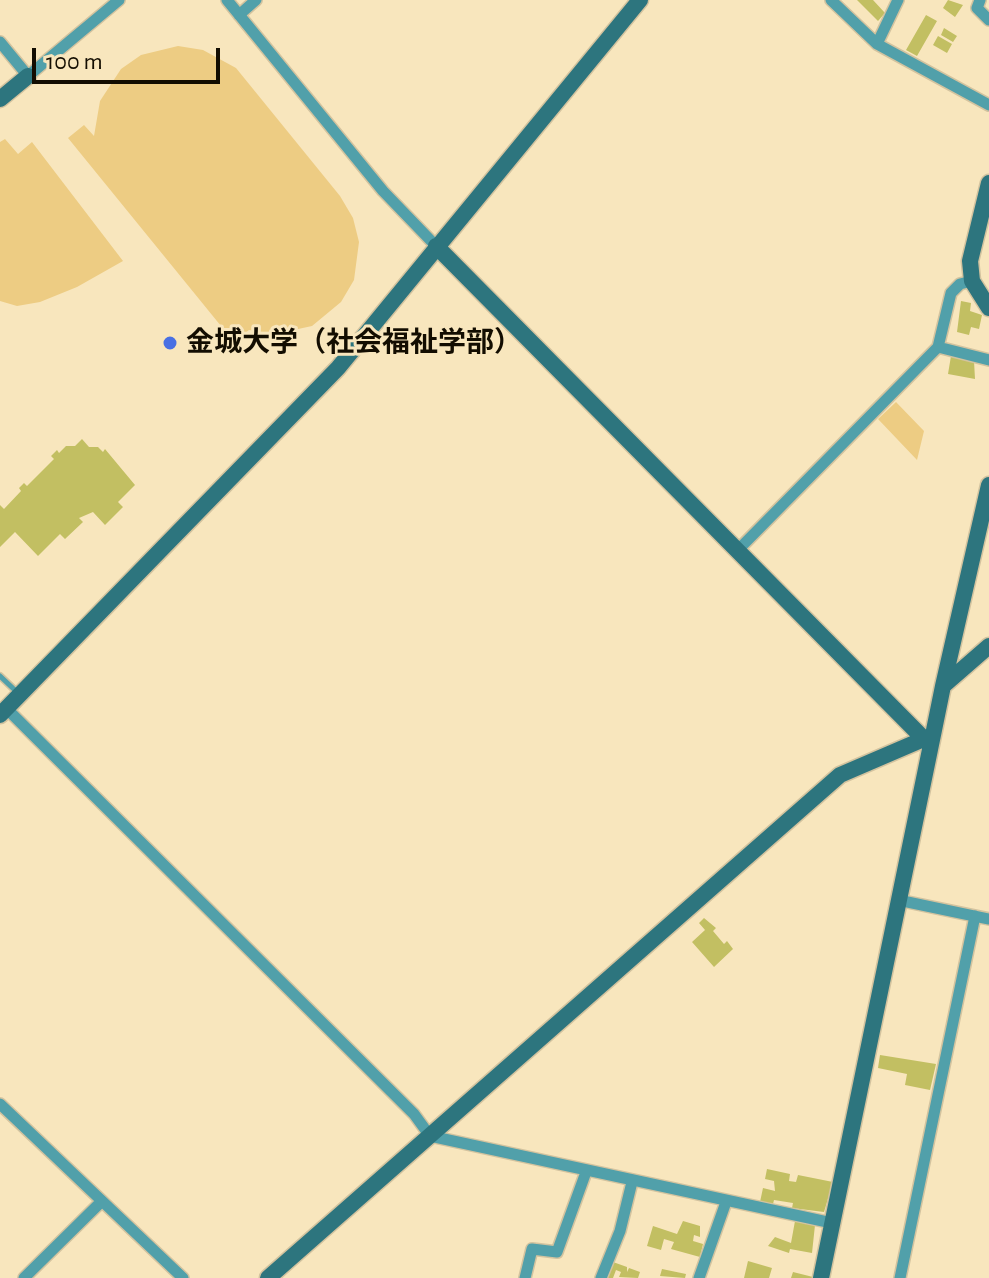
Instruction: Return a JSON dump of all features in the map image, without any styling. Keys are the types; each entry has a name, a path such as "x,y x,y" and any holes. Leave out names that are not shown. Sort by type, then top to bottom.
{"street":[{"path":"0,99 119,0"},
{"path":"227,0 383,191 737,551 928,737"},
{"path":"239,15 256,0"},
{"path":"640,0 338,368 3,711 414,1114 430,1136 832,1223"},
{"path":"831,0 877,44 989,105"},
{"path":"877,44 898,0"},
{"path":"979,0 977,8 989,20"},
{"path":"0,42 28,76"},
{"path":"989,183 974,239 972,281 989,308"},
{"path":"737,551 938,347 951,293 960,284 972,281"},
{"path":"938,347 989,360"},
{"path":"821,1278 928,737 943,686 989,485"},
{"path":"943,686 989,646"},
{"path":"268,1278 840,775 928,737"},
{"path":"898,900 989,919"},
{"path":"900,1278 975,916"},
{"path":"0,1104 183,1278"},
{"path":"525,1278 532,1249 557,1252 586,1172"},
{"path":"601,1278 620,1231 632,1182"},
{"path":"24,1278 102,1201"},
{"path":"699,1278 726,1202"}],"lane":[{"path":"0,676 19,695"}],"shaded area":[{"path":"178,46 203,50 236,68 340,196 353,218 359,242 354,280 341,302 312,326 275,334 249,330 234,342 68,138 84,125 94,136 100,101 121,69 141,55"},
{"path":"5,139 18,154 32,142 123,261 77,287 40,302 17,306 0,301 0,142"},
{"path":"896,402 924,431 917,460 878,419"}],"building":[{"path":"857,0 873,0 885,13 878,21"},
{"path":"948,0 963,5 955,17 943,8"},
{"path":"926,15 937,21 917,56 906,50"},
{"path":"944,28 957,36 953,42 941,35"},
{"path":"938,36 952,44 947,53 933,45"},
{"path":"961,301 971,303 970,311 982,315 979,329 971,327 969,335 957,332"},
{"path":"951,356 974,361 975,379 948,374"},
{"path":"82,439 89,447 98,447 103,452 105,449 135,485 118,502 123,507 105,525 93,512 79,518 83,522 65,539 60,534 38,556 15,532 0,547 0,505 4,509 21,491 19,488 24,483 27,486 54,459 51,456 57,450 59,453 66,446 75,446"},
{"path":"704,918 716,928 713,931 724,944 727,941 733,949 714,967 692,942 705,930 699,923"},
{"path":"880,1055 936,1064 930,1090 905,1085 907,1074 878,1068"},
{"path":"767,1169 790,1174 789,1181 796,1182 798,1175 833,1182 824,1212 792,1208 793,1203 774,1200 773,1204 760,1202 763,1188 775,1191 774,1181 765,1179"},
{"path":"683,1221 700,1226 700,1237 694,1235 693,1241 703,1244 700,1257 671,1249 674,1242 664,1239 661,1250 647,1246 653,1226 677,1234"},
{"path":"795,1221 815,1225 812,1253 790,1249 789,1253 768,1246 775,1237 791,1243"},
{"path":"748,1261 772,1268 769,1278 744,1278"},
{"path":"613,1262 627,1267 627,1272 629,1268 640,1272 638,1278 619,1277 621,1272 616,1270 613,1278 605,1278"},
{"path":"662,1269 686,1274 685,1278 660,1276"},
{"path":"793,1272 813,1277 813,1278 791,1278"}],"place":[{"name":"金城大学（社会福祉学部）","path":"170,343"}]}
